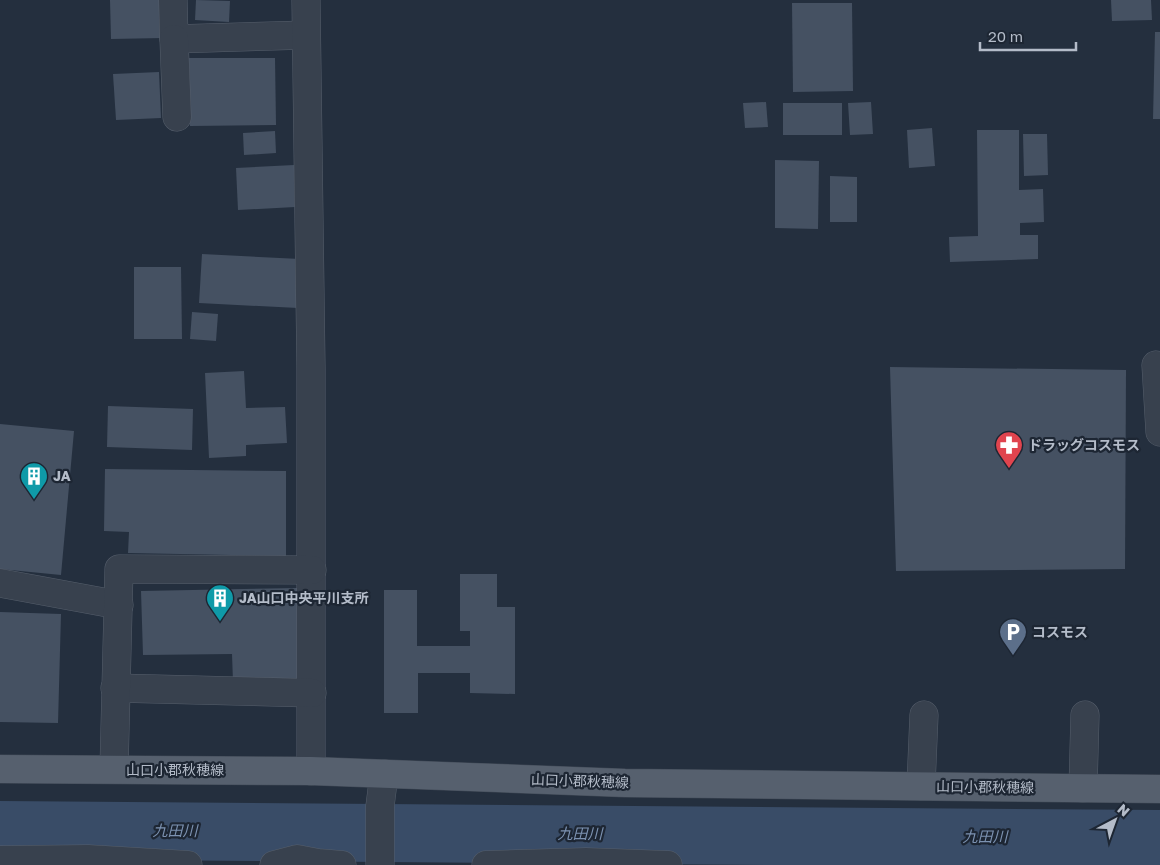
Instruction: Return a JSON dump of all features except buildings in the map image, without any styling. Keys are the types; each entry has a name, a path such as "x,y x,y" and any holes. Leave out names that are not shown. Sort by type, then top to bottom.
{"main road":[{"name":"山口小郡秋穂線","path":"0,769 311,771 624,783 1160,788"}],"street":[{"path":"172,0 177,117"},
{"path":"306,0 312,570 311,771"},
{"path":"174,39 306,35"},
{"path":"1156,364 1160,432"},
{"path":"114,769 119,569 312,570"},
{"path":"0,583 119,605"},
{"path":"115,688 312,693"},
{"path":"921,786 924,715"},
{"path":"1083,788 1085,715"},
{"path":"380,862 380,806 384,774"},
{"path":"0,860 88,858 188,865"},
{"path":"286,862 342,865"},
{"path":"486,865 586,862 668,865"}],"waterway":[{"name":"九田川","path":"0,830 1160,839"},
{"path":"276,833 281,862"}],"place":[{"name":"ドラッグコスモス","path":"1009,469"},
{"name":"JA","path":"34,500"},
{"name":"JA山口中央平川支所","path":"220,622"},
{"name":"コスモス","path":"1013,656"}]}
